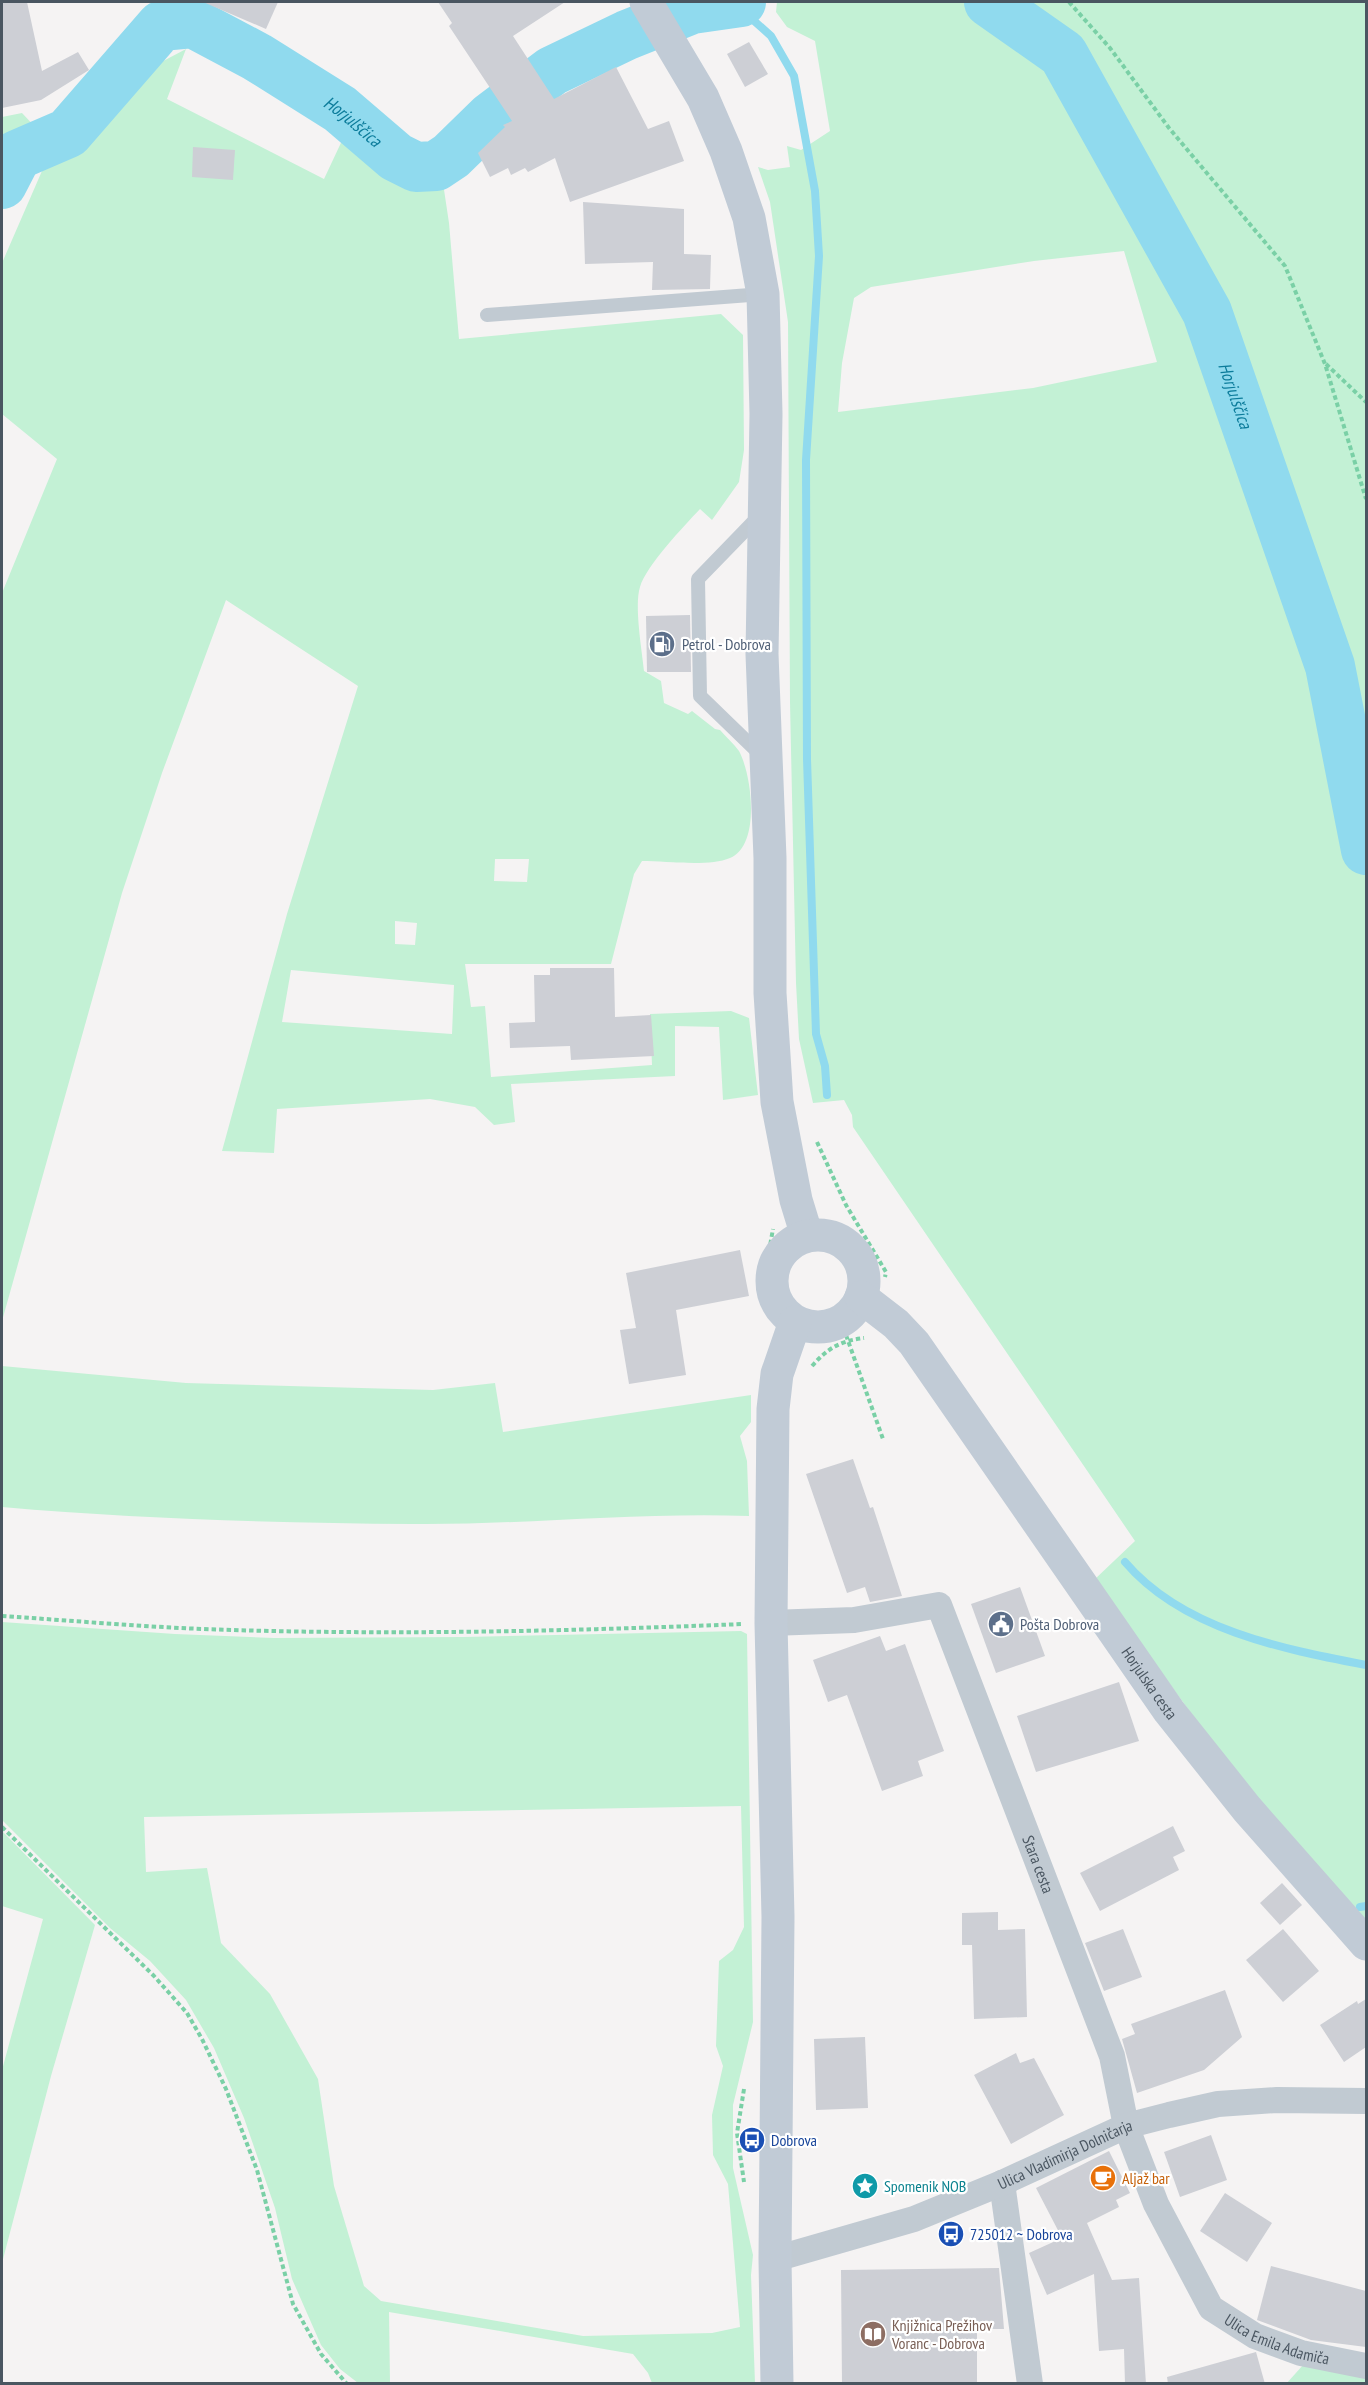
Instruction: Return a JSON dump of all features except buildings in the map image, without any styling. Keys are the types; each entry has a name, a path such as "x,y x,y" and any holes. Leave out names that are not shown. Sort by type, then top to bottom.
{"street":[{"path":"646,2 703,98 726,151 749,218 763,294 765,510 762,654 770,993 777,1102 796,1200 807,1236"},
{"path":"807,1236 824,1236 839,1241 852,1251 861,1265 864,1281 851,1309 827,1327 811,1327 795,1322 783,1312 775,1298 772,1283 774,1267 781,1253 793,1242 807,1236"},
{"name":"Horjulska cesta","path":"851,1309 896,1324 914,1343 1169,1711 1247,1809 1366,1944"},
{"path":"777,2384 775,2259 778,1917 771,1623 773,1408 777,1374 795,1322"},
{"name":"Stara cesta","path":"771,1623 854,1620 939,1605 1112,2056 1126,2126"},
{"name":"Ulica Vladimirja Dolničarja","path":"775,2259 914,2219 1002,2183 1126,2126 1218,2104 1277,2100 1366,2101"},
{"name":"Ulica Emila Adamiča","path":"1126,2126 1156,2204 1211,2308 1255,2336 1301,2353 1366,2366"},
{"path":"1002,2183 1030,2384"}],"lane":[{"path":"487,315 763,294"},
{"path":"765,510 698,579 700,696 766,760"}],"path":[{"path":"1069,2 1110,48 1169,128 1285,266 1325,364 1366,499"},
{"path":"1325,364 1366,402"},
{"path":"851,1309 883,1439"},
{"path":"2,1616 231,1630 327,1631 531,1630 771,1623"},
{"path":"2,1827 154,1976 192,2022 226,2089 256,2170 293,2304 321,2355 347,2384"}],"green space":[{"path":"777,2 1366,2 1366,1927 1247,1790 1094,1580 1135,1541 853,1127 852,1115 844,1100 813,1103 799,1039 796,983 790,702 788,322 770,202 758,167 768,170 790,167 787,146 801,150 830,131 815,41 787,27 776,12","holes":["1124,251 1157,362 1033,388 838,412 842,363 854,298 871,287 1034,261"]},
{"path":"186,49 167,99 324,179 347,130 410,183 443,183 449,223 459,339 721,314 743,335 744,450 739,482 712,520 700,509 666,546 644,578 638,595 638,605 644,671 661,681 664,703 688,714 692,711 715,729 720,730 739,751 744,762 750,792 750,825 746,839 740,851 721,861 699,863 642,861 634,874 611,964 465,964 471,1007 485,1006 491,1077 652,1065 650,1014 731,1011 749,1018 758,1095 723,1100 719,1027 675,1026 675,1076 511,1084 515,1122 494,1125 475,1107 430,1099 277,1109 274,1153 222,1151 287,914 358,686 226,600 162,773 122,893 2,1321 2,593 57,459 2,414 2,263 45,164 68,155 125,100 150,68","holes":["495,859 529,859 527,882 494,881","395,921 417,923 415,945 395,944","291,970 454,985 452,1034 282,1022"]},
{"path":"22,113 37,129 16,144 2,162 2,117"},
{"path":"2,1366 186,1383 433,1390 495,1383 503,1432 751,1395 751,1422 740,1436 747,1461 749,1516 665,1516 455,1524 362,1523 156,1517 2,1507"},
{"path":"2,1622 175,1634 274,1638 463,1637 741,1631 747,1634 753,2022 733,2105 733,2168 753,2255 751,2275 755,2383 652,2383 648,2373 633,2354 389,2312 390,2383 358,2383 340,2369 321,2345 292,2279 275,2208 244,2118 214,2048 186,2000 150,1961 110,1928 2,1820","holes":["741,1806 744,1927 733,1950 719,1961 716,2046 723,2066 712,2115 713,2155 728,2184 740,2327 712,2333 583,2336 381,2301 364,2286 334,2186 318,2079 270,1994 221,1943 207,1868 146,1872 144,1817"]},
{"path":"2,1831 95,1925 51,2076 2,2263 2,2070 43,1919 2,1906"},
{"path":"1304,2364 1366,2378 1366,2383 1286,2384"}],"waterway":[{"name":"Horjulščica","path":"2,184 17,155 68,133 161,26 193,23 257,57 340,109 396,157 416,167 436,166 451,156 491,117 552,71 627,35 692,9 741,2"},
{"name":"Horjulščica","path":"989,2 1063,54 1207,312 1330,666 1366,850"},
{"path":"734,3 771,36 794,76 815,191 819,256 806,460 807,759 816,1034 825,1066 827,1095"},
{"path":"1125,1562 1175,1605 1205,1620 1236,1633 1301,1652 1366,1665"},
{"path":"1360,1907 1366,1906"}],"place":[{"name":"Petrol - Dobrova","path":"662,644"},
{"name":"Pošta Dobrova","path":"1001,1624"},
{"name":"Dobrova","path":"752,2140"},
{"name":"Aljaž bar","path":"1103,2178"},
{"name":"Spomenik NOB","path":"865,2186"},
{"name":"725012 ~ Dobrova","path":"951,2234"},
{"name":"Knjižnica Prežihov Voranc - Dobrova","path":"873,2334"}]}
